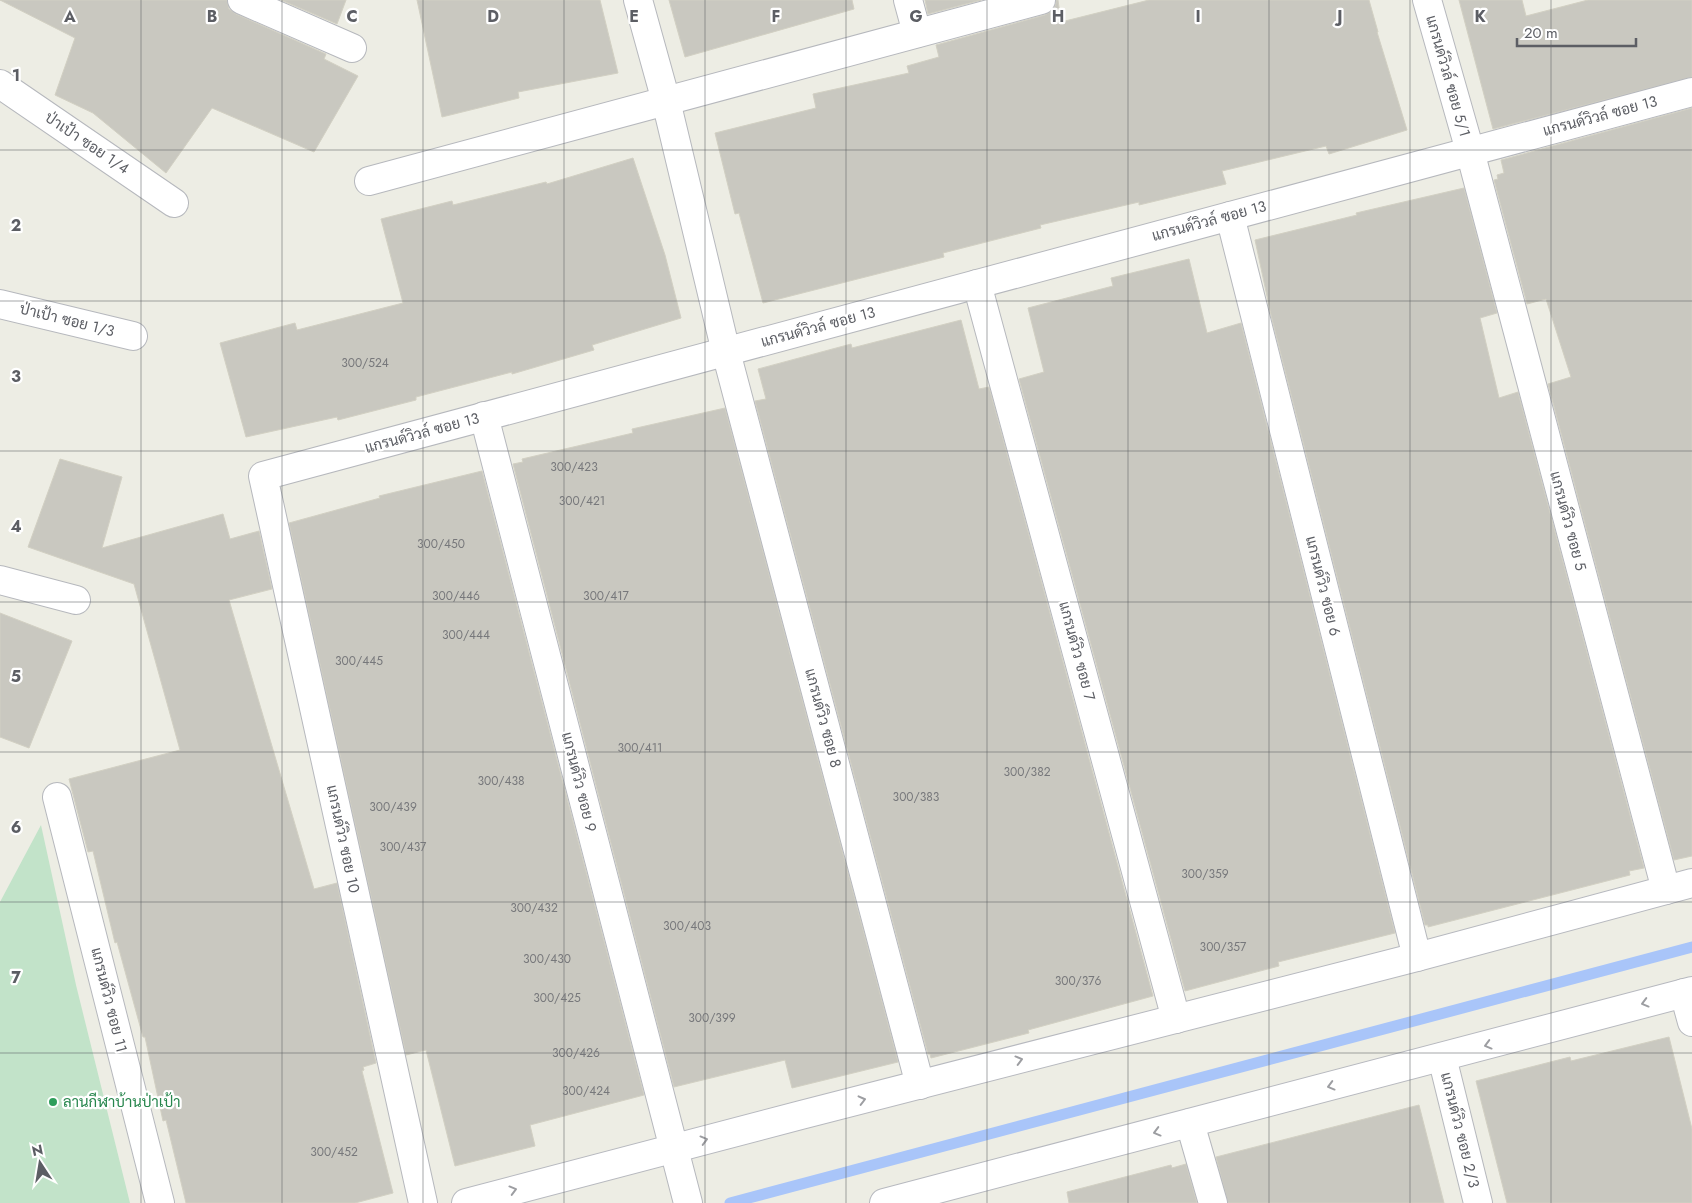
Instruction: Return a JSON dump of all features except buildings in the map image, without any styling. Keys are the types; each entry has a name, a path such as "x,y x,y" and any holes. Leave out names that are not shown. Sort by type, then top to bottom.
{"street":[{"path":"242,0 352,48"},
{"path":"638,0 666,101 726,352"},
{"path":"908,0 917,34"},
{"path":"368,181 1041,0"},
{"name":"แกรนด์วิวล์ ซอย 5/1","path":"1426,0 1470,151"},
{"name":"ป่าเป้า ซอย 1/4","path":"0,84 174,203"},
{"name":"แกรนด์วิวล์ ซอย 13","path":"263,476 1692,92"},
{"name":"แกรนด์วิว ซอย 5","path":"1470,151 1679,886"},
{"name":"แกรนด์วิว ซอย 6","path":"1230,216 1417,957"},
{"name":"แกรนด์วิว ซอย 7","path":"977,284 1176,1019"},
{"name":"ป่าเป้า ซอย 1/3","path":"0,304 133,336"},
{"name":"แกรนด์วิว ซอย 8","path":"726,352 920,1085"},
{"name":"แกรนด์วิว ซอย 9","path":"484,416 688,1203"},
{"name":"แกรนด์วิว ซอย 10","path":"263,476 424,1203"},
{"path":"0,580 76,600"},
{"name":"แกรนด์วิว ซอย 11","path":"57,798 160,1203"},
{"path":"466,1203 1417,957 1679,886"},
{"path":"884,1203 944,1195 1190,1123 1688,992 1692,1022"},
{"name":"แกรนด์วิว ซอย 2/3","path":"1442,1057 1478,1203"},
{"path":"1190,1123 1213,1203"}],"green space":[{"name":"ลานกีฬาบ้านป่าเป้า","path":"41,825 76,985 130,1203 0,1203 0,902"}],"waterway":[{"path":"730,1203 1692,947"}],"place":[{"name":"ลานกีฬาบ้านป่าเป้า","path":"53,1102"}]}
